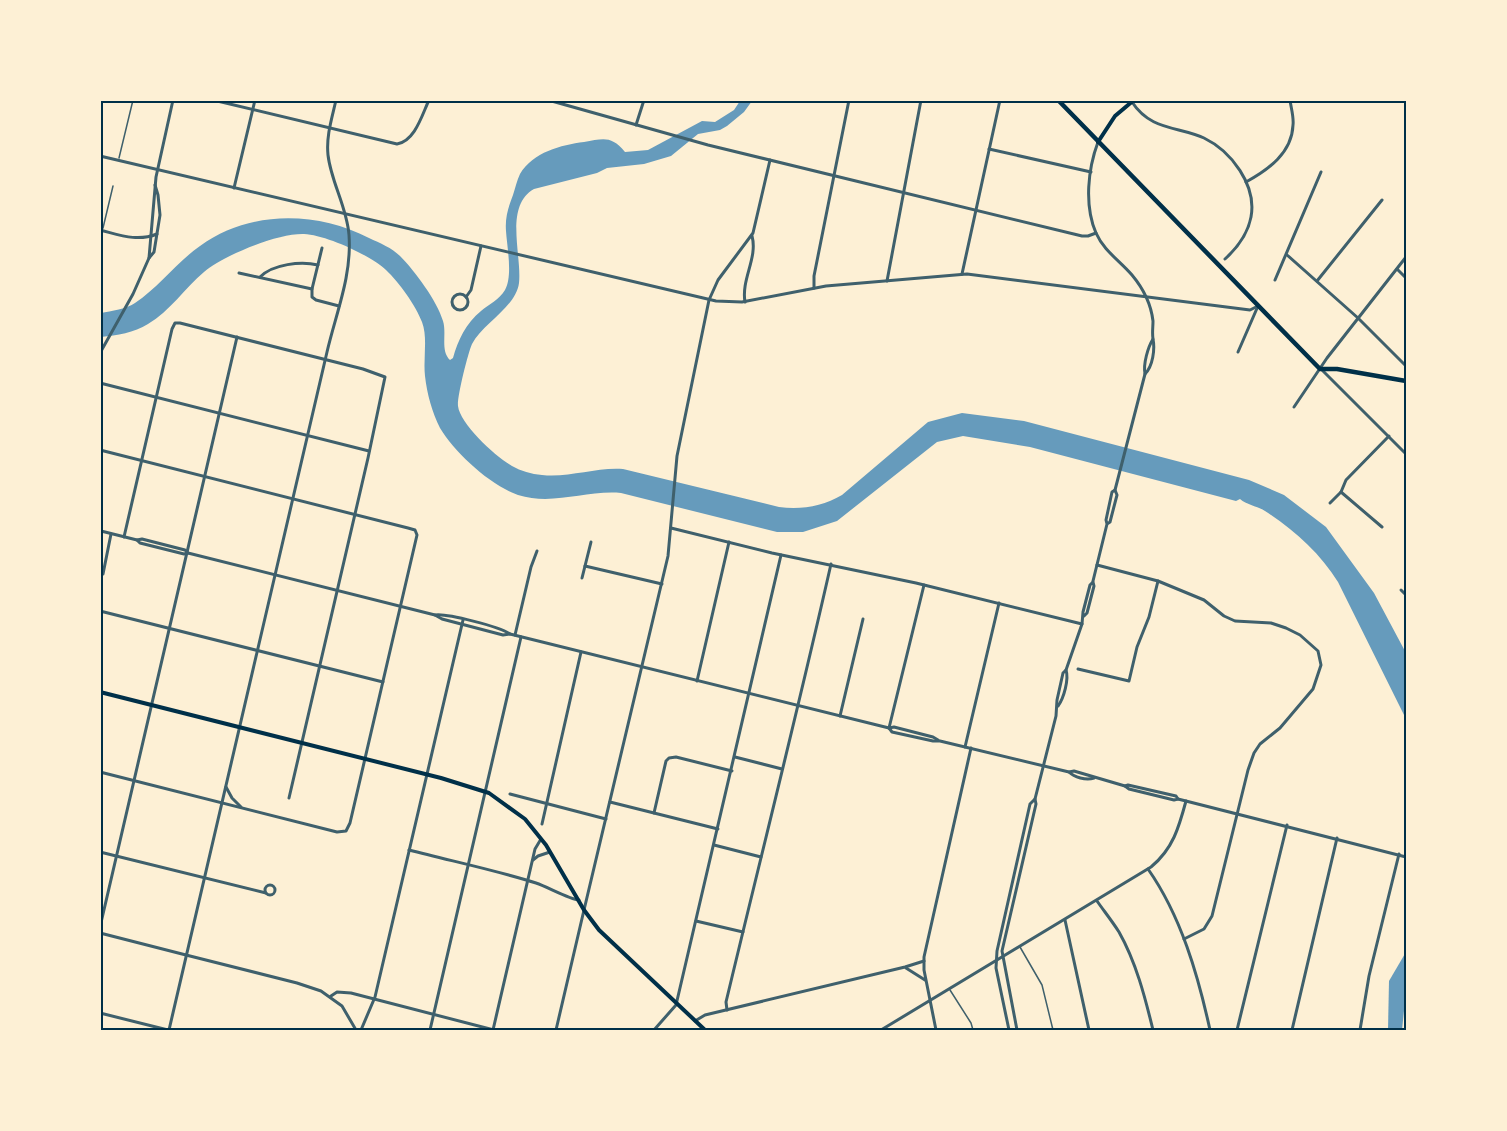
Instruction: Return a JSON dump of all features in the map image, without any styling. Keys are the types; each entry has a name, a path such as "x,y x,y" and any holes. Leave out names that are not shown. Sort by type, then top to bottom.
{"main road":[{"path":"1058,100 1320,369 1338,369 1407,381"},
{"path":"1098,142 1113,118 1133,101"},
{"path":"100,692 365,758 485,791 516,811 542,838 584,910 602,933 705,1030"}],"street":[{"path":"149,258 157,170 173,100"},
{"path":"213,100 393,143 405,142 411,137 429,100"},
{"path":"234,188 255,100"},
{"path":"100,1013 168,1030 325,359 347,278 348,226 328,159 330,128 336,100"},
{"path":"548,100 695,141 1082,236 1096,233"},
{"path":"636,125 644,100"},
{"path":"814,288 814,276 849,100"},
{"path":"886,281 921,100"},
{"path":"962,274 1000,100"},
{"path":"1246,182 1269,167 1286,148 1293,124 1290,100"},
{"path":"1133,101 1137,109 1160,125 1198,136 1216,145 1236,166 1246,182 1251,197 1251,217 1244,235 1225,259"},
{"path":"1017,1030 1002,958 1036,804 1035,799 1058,706 1059,691 1092,596 1097,565 1117,495 1115,490 1145,374 1150,342 1153,339 1152,315 1145,296 1133,276 1110,254 1096,233 1089,209 1092,158 1098,142"},
{"path":"989,149 1091,172"},
{"path":"100,156 709,300 745,302 814,288 962,274 1250,310 1258,306"},
{"path":"556,1030 662,584 670,545 676,456 709,300 718,280 752,236 757,223 770,160"},
{"path":"1275,280 1321,172"},
{"path":"100,353 154,252 160,207 155,185"},
{"path":"1317,281 1383,200"},
{"path":"101,230 136,238 158,233"},
{"path":"745,302 754,247 752,236"},
{"path":"466,297 460,295 454,297 452,303 454,308 459,310 465,308 466,297 471,290 482,246"},
{"path":"322,248 312,297 314,300 339,306"},
{"path":"1287,255 1358,318 1407,366"},
{"path":"1294,407 1358,318 1407,257"},
{"path":"260,278 263,274 276,269 302,263 318,265"},
{"path":"276,269 277,281"},
{"path":"1397,269 1407,278"},
{"path":"239,273 312,289"},
{"path":"1238,352 1258,306"},
{"path":"124,537 175,323 180,322 382,374 386,380 289,798"},
{"path":"100,927 237,337"},
{"path":"1320,369 1407,454"},
{"path":"100,383 369,451"},
{"path":"1330,503 1341,492 1346,480 1389,436"},
{"path":"100,450 355,514 415,531 416,536 350,823 346,831 338,832 100,772"},
{"path":"1341,492 1382,527"},
{"path":"671,528 782,555 924,585 1082,624"},
{"path":"101,531 137,540 142,539 188,553 400,607 506,631 521,637 642,668 889,728 933,736 938,740 965,747 1089,775 1129,789 1287,825 1407,856"},
{"path":"103,574 111,534"},
{"path":"582,578 591,542"},
{"path":"697,681 729,542"},
{"path":"515,635 532,562 537,550"},
{"path":"654,1030 674,1010 676,1003 782,555"},
{"path":"727,1010 726,1002 799,706 831,564"},
{"path":"1097,565 1158,580 1201,599 1232,620 1244,623 1275,624 1295,631 1312,645 1320,656 1320,673 1313,690 1283,725 1262,742 1254,753 1212,918 1202,930 1184,939"},
{"path":"585,566 662,584"},
{"path":"1078,669 1129,681 1158,580"},
{"path":"889,728 924,585"},
{"path":"1401,590 1407,595"},
{"path":"965,747 999,603"},
{"path":"100,611 383,682"},
{"path":"840,716 863,619"},
{"path":"361,1030 374,999 463,622"},
{"path":"430,1030 521,637"},
{"path":"542,824 581,652"},
{"path":"936,1030 924,961 971,748"},
{"path":"735,757 782,768"},
{"path":"654,813 666,760 669,758 679,758 732,771"},
{"path":"225,785 241,807"},
{"path":"510,794 606,819"},
{"path":"1009,1030 996,961 1030,804 1035,799"},
{"path":"881,1030 1148,869 1172,844 1180,826 1186,801"},
{"path":"610,802 718,829"},
{"path":"1237,1030 1287,825"},
{"path":"331,996 334,993 344,992 493,1030 536,845 542,838"},
{"path":"1292,1030 1337,838"},
{"path":"714,845 761,857"},
{"path":"409,850 528,880 579,900"},
{"path":"100,852 266,893"},
{"path":"533,861 536,856 550,852"},
{"path":"1360,1030 1369,976 1399,854"},
{"path":"1015,868 1020,869"},
{"path":"1148,869 1184,939 1200,988 1210,1030"},
{"path":"1096,901 1115,926 1127,949 1142,988 1153,1030"},
{"path":"1065,920 1089,1030"},
{"path":"696,921 743,932"},
{"path":"100,933 302,984 331,996 344,1009 356,1030"},
{"path":"695,1021 705,1015 924,961"},
{"path":"904,967 927,981"}],"lane":[{"path":"118,160 133,100"},
{"path":"101,230 113,186"},
{"path":"1020,947 1042,985 1053,1030"},
{"path":"950,989 973,1030"}],"water":[{"path":"740,101 752,101 744,112 727,126 720,130 698,134 671,156 644,164 607,168 597,173 534,189 525,197 519,207 517,219 519,283 517,292 472,344 459,394 460,413 472,431 488,448 512,466 534,474 552,476 623,469 779,507 796,508 820,504 842,495 928,422 962,413 1024,421 1249,480 1284,495 1326,527 1374,593 1406,653 1406,719 1331,571 1306,543 1286,526 1265,511 1240,499 1236,501 1030,447 963,436 937,442 837,521 803,532 777,532 621,493 544,499 518,495 496,484 474,467 455,448 440,428 432,409 426,383 424,328 416,309 402,288 386,270 370,258 313,235 280,237 238,252 204,272 163,313 148,324 131,332 101,337 101,313 135,303 192,252 219,234 261,221 283,218 305,219 349,229 386,246 400,256 425,287 440,313 444,326 445,352 450,360 467,326 505,290 509,277 507,213 520,174 532,160 557,148 602,139 615,143 625,152 648,150 702,121 715,122 734,110"},
{"path":"1406,952 1406,992 1402,1030 1388,1030 1389,981"}]}
